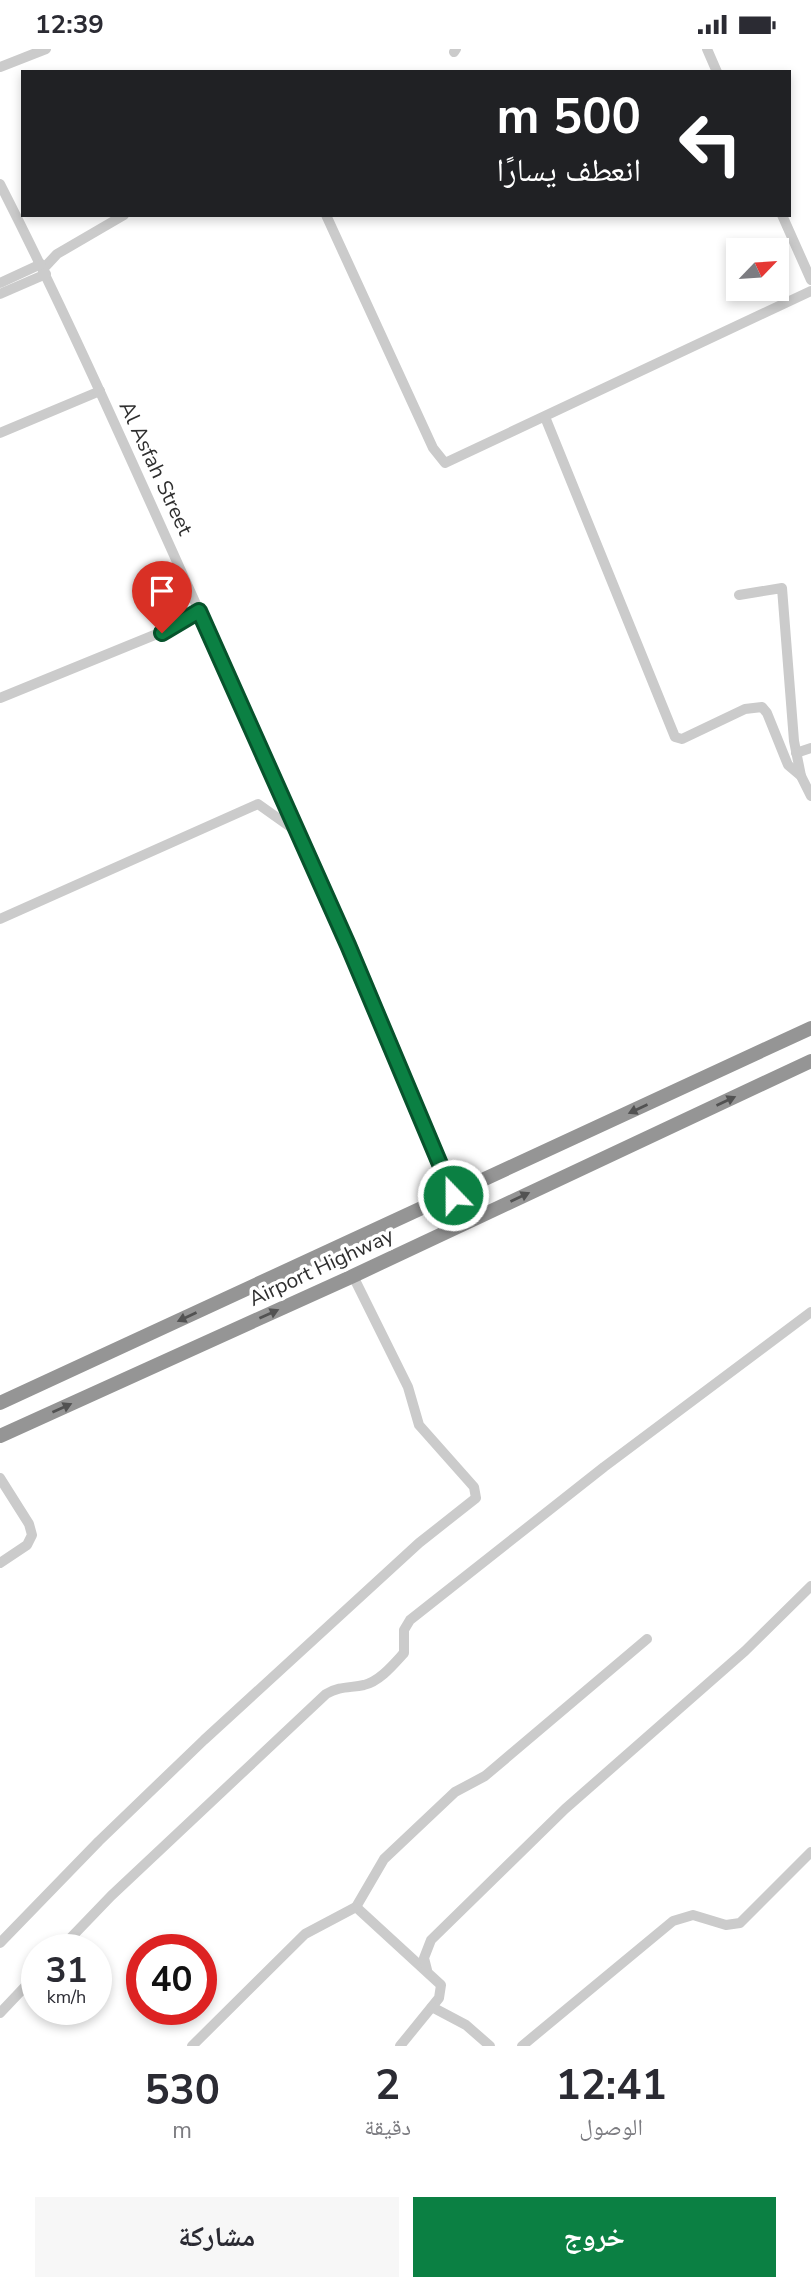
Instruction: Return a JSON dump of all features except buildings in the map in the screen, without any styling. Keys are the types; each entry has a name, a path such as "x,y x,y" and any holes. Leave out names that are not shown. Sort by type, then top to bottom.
{"highway":[{"name":"Airport Highway","path":"1,1399 453,1195 811,1028"},
{"name":"Airport Highway","path":"0,1436 353,1276 811,1061"}],"street":[{"path":"0,67 46,49"},
{"path":"706,49 716,70"},
{"name":"Al Asfah Street","path":"0,184 100,391 199,611 298,833 453,1195"},
{"path":"0,294 43,269 57,254 121,217"},
{"path":"327,217 439,460 448,463 811,291"},
{"path":"783,217 811,280"},
{"path":"0,283 43,269"},
{"path":"0,433 100,391"},
{"path":"545,417 675,737 682,739 745,709 762,707 767,713 788,765 801,776"},
{"path":"739,595 782,588 796,753 801,776 811,796"},
{"path":"0,698 179,625 199,611"},
{"path":"796,753 811,748"},
{"path":"0,919 258,804 298,833"},
{"path":"0,1943 128,1812 204,1740 419,1543 476,1498 474,1487 419,1425 408,1387 353,1276"},
{"path":"74,1934 111,1896 326,1694 342,1687 366,1685 382,1675 404,1653 404,1630 410,1620 604,1467 811,1312"},
{"path":"0,1478 29,1524 32,1535 27,1545 0,1563"},
{"path":"427,1970 424,1958 431,1940 565,1809 735,1661 811,1585"},
{"path":"192,2046 305,1934 356,1907 384,1859 456,1792 485,1776 647,1639"},
{"path":"522,2046 673,1921 693,1915 731,1925 744,1921 811,1852"},
{"path":"356,1907 439,1981 442,1990 432,2007 400,2046"},
{"path":"0,2013 21,1991"},
{"path":"432,2007 466,2025 490,2046"}],"route":[{"path":"162,633 199,611 348,945 453,1195"}]}
